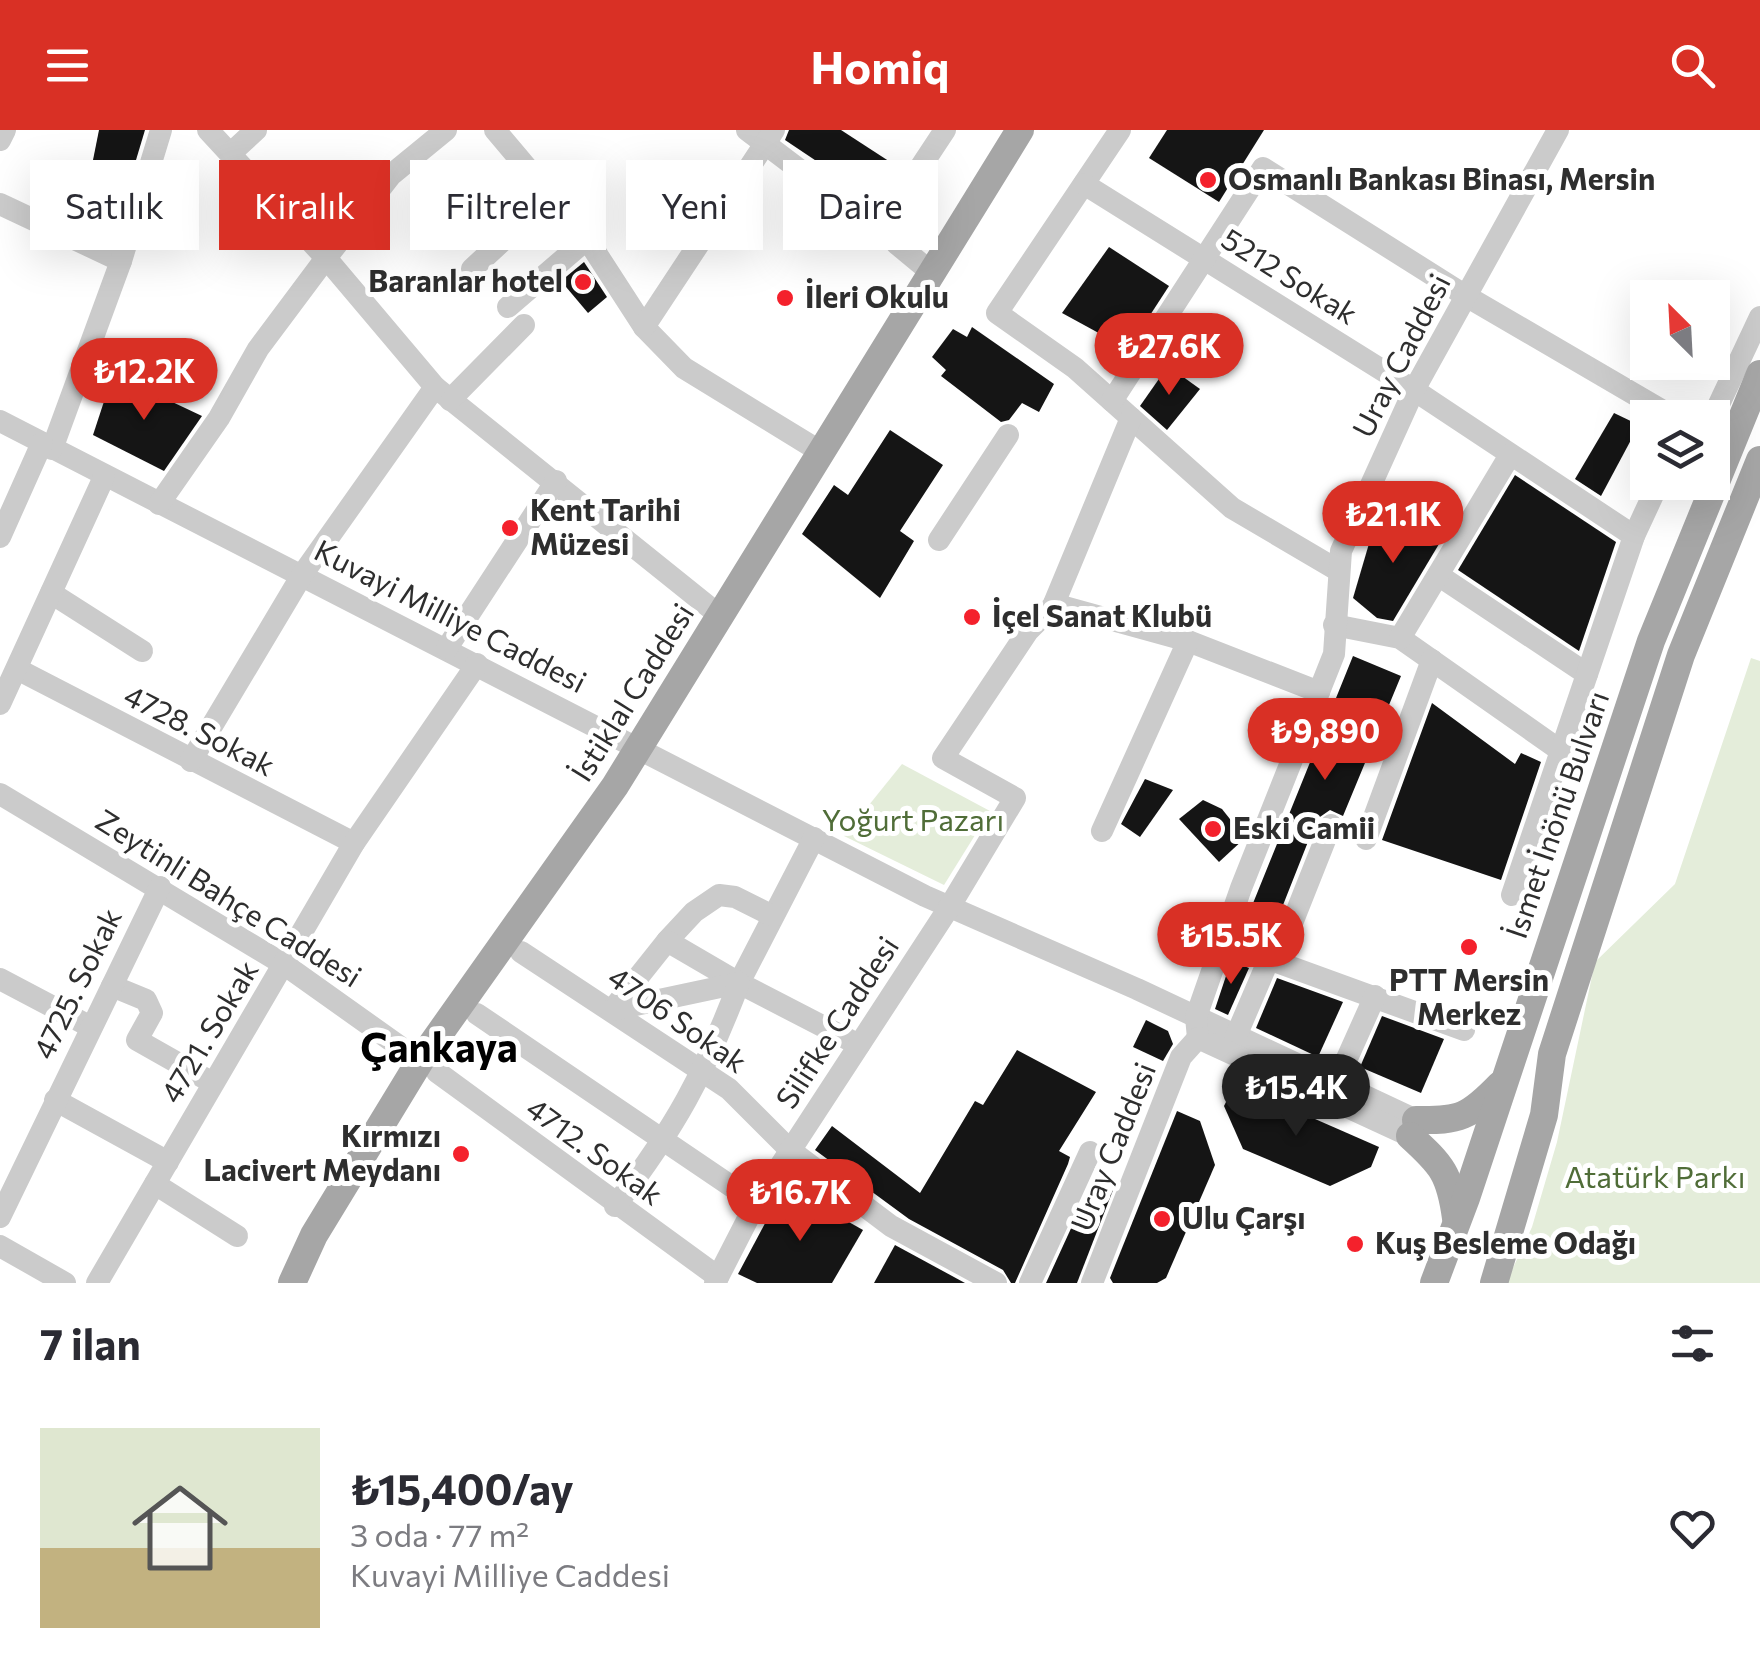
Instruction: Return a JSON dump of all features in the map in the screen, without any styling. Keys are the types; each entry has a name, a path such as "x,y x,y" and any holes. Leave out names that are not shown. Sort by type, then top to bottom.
{"main road":[{"name":"İstiklal Caddesi","path":"292,1283 314,1235 640,748 1020,130"},
{"name":"İsmet İnönü Bulvarı","path":"1730,428 1760,374"},
{"path":"1494,1283 1544,1115 1552,1054 1594,924 1681,655 1760,460"},
{"name":"İsmet İnönü Bulvarı","path":"1434,1283 1701,500"},
{"path":"1456,1224 1452,1187 1441,1164 1413,1128 1454,1121 1477,1109 1501,1084"}],"street":[{"path":"0,140 5,130"},
{"path":"0,537 47,446 121,261 162,130"},
{"path":"208,130 326,258 443,394 556,480 719,615"},
{"path":"231,153 256,130"},
{"path":"159,504 219,418 258,348 326,258 391,175 446,130"},
{"path":"495,130 520,160"},
{"path":"929,160 945,130"},
{"path":"1120,130 996,313 1075,368 1232,508 1339,570"},
{"name":"Uray Caddesi","path":"1092,1283 1181,1057 1197,1028 1222,942 1334,654 1341,551 1414,390 1558,130"},
{"path":"644,327 763,135 794,160"},
{"path":"1112,401 1264,168 1466,296 1644,400"},
{"name":"5212 Sokak","path":"1084,184 1414,390 1634,536"},
{"path":"0,204 121,261"},
{"path":"472,269 492,250"},
{"path":"508,307 574,250"},
{"path":"593,250 644,327 684,368 822,452"},
{"path":"904,250 932,273"},
{"path":"1721,400 1760,318"},
{"path":"191,761 302,575 443,394 524,325"},
{"path":"1130,418 1054,604 1188,642 1319,692"},
{"name":"Kuvayi Milliye Caddesi","path":"0,420 104,477 447,648 814,838 1197,1028 1413,1128"},
{"path":"939,540 1008,436"},
{"path":"1400,638 1510,455"},
{"path":"0,704 104,477"},
{"path":"447,648 556,480"},
{"path":"1512,895 1634,536 1651,500"},
{"path":"1438,575 1588,674"},
{"path":"51,593 142,650"},
{"name":"Silifke Caddesi","path":"717,1280 756,1204 950,906 1015,798 943,758 1028,631 1054,604"},
{"path":"1334,625 1400,638 1561,751"},
{"path":"1102,831 1188,642"},
{"path":"1366,839 1432,660"},
{"name":"4721. Sokak","path":"97,1283 354,843 477,664"},
{"name":"4728. Sokak","path":"17,669 354,843"},
{"name":"Zeytinli Bahçe Caddesi","path":"0,794 284,964 428,1067"},
{"path":"1236,1036 1331,826"},
{"path":"615,1206 664,1142 704,1073 739,982 814,838"},
{"name":"4725. Sokak","path":"0,1217 160,887"},
{"path":"612,1010 667,941 694,912 719,895 735,897 773,916"},
{"path":"667,941 859,1045"},
{"path":"1222,942 1464,1030"},
{"name":"4706 Sokak","path":"521,952 729,1089 790,1150 891,1226 996,1283"},
{"path":"0,979 90,1026"},
{"path":"612,1010 739,982"},
{"path":"112,986 146,1000 152,1012 137,1040 213,1083"},
{"path":"1336,1083 1375,996"},
{"path":"477,1014 756,1204"},
{"name":"Kuvayi Milliye Caddesi","path":"1197,1028 1236,1036 1336,1083 1413,1128"},
{"name":"4712. Sokak","path":"428,1067 717,1280"},
{"path":"55,1100 168,1162"},
{"path":"1030,1283 1090,1152"},
{"path":"155,1184 237,1236"},
{"path":"1,1249 65,1283"}],"green space":[{"name":"Atatürk Parkı","path":"1751,658 1760,661 1760,1283 1506,1283 1532,1227 1557,1142 1595,962 1675,884"},
{"name":"Yoğurt Pazarı","path":"902,764 990,811 944,885 844,836"}],"building":[{"path":"99,130 145,130 136,160 93,160"},
{"path":"789,130 841,130 887,160 815,160 785,140"},
{"name":"Osmanlı Bankası Binası, Mersin","path":"1167,130 1264,130 1219,202 1149,158"},
{"path":"1109,247 1169,286 1128,349 1062,313"},
{"name":"Baranlar hotel","path":"584,262 607,297 588,313 561,281"},
{"path":"972,327 1054,384 1039,412 1022,403 1009,420 1001,422 941,376 946,370 932,357 953,329 967,337"},
{"path":"1168,366 1200,389 1167,430 1140,406"},
{"path":"113,374 202,416 164,471 93,435"},
{"path":"1614,413 1630,421 1630,442 1601,496 1575,479"},
{"path":"890,430 943,465 900,531 914,541 880,598 802,534 834,485 848,495"},
{"path":"1515,475 1616,542 1579,651 1458,570"},
{"path":"1378,513 1428,530 1439,544 1393,621 1377,618 1353,598"},
{"path":"1353,656 1401,676 1343,816 1330,810 1317,819 1268,943 1241,933"},
{"path":"1432,703 1515,764 1521,753 1541,762 1501,880 1382,840"},
{"path":"1145,779 1173,790 1140,837 1121,824"},
{"name":"Eski Camii","path":"1203,800 1222,809 1245,838 1219,862 1179,819"},
{"path":"1231,961 1249,968 1228,1015 1215,1009"},
{"path":"1277,978 1343,1002 1318,1057 1256,1028"},
{"path":"1382,1016 1444,1039 1421,1093 1360,1067"},
{"path":"1146,1020 1168,1031 1173,1044 1163,1061 1133,1047"},
{"path":"1017,1050 1096,1092 1059,1151 1070,1157 1068,1164 1015,1283 1011,1283 1003,1270 909,1219 815,1150 832,1126 920,1193 975,1101 983,1105"},
{"name":"Ulu Çarşı","path":"1235,1084 1379,1147 1371,1167 1330,1186 1243,1149 1224,1106"},
{"name":"Ulu Çarşı","path":"1177,1111 1200,1121 1215,1165 1166,1278 1157,1283 1113,1283 1110,1278"},
{"path":"1095,1176 1115,1185 1077,1283 1046,1283"},
{"path":"785,1186 863,1230 832,1283 757,1283 738,1274"},
{"path":"895,1245 965,1283 874,1283"}],"place":[{"name":"Osmanlı Bankası Binası, Mersin","path":"1208,180"},
{"name":"Baranlar hotel","path":"583,282"},
{"name":"İleri Okulu","path":"785,298"},
{"name":"Kent Tarihi Müzesi","path":"510,528"},
{"name":"İçel Sanat Klubü","path":"972,617"},
{"name":"Eski Camii","path":"1213,829"},
{"name":"PTT Mersin Merkez","path":"1469,947"},
{"name":"Kırmızı Lacivert Meydanı","path":"461,1154"},
{"name":"Ulu Çarşı","path":"1162,1219"},
{"name":"Kuş Besleme Odağı","path":"1355,1244"}],"district":[{"name":"Çankaya","path":"439,1048"}]}
